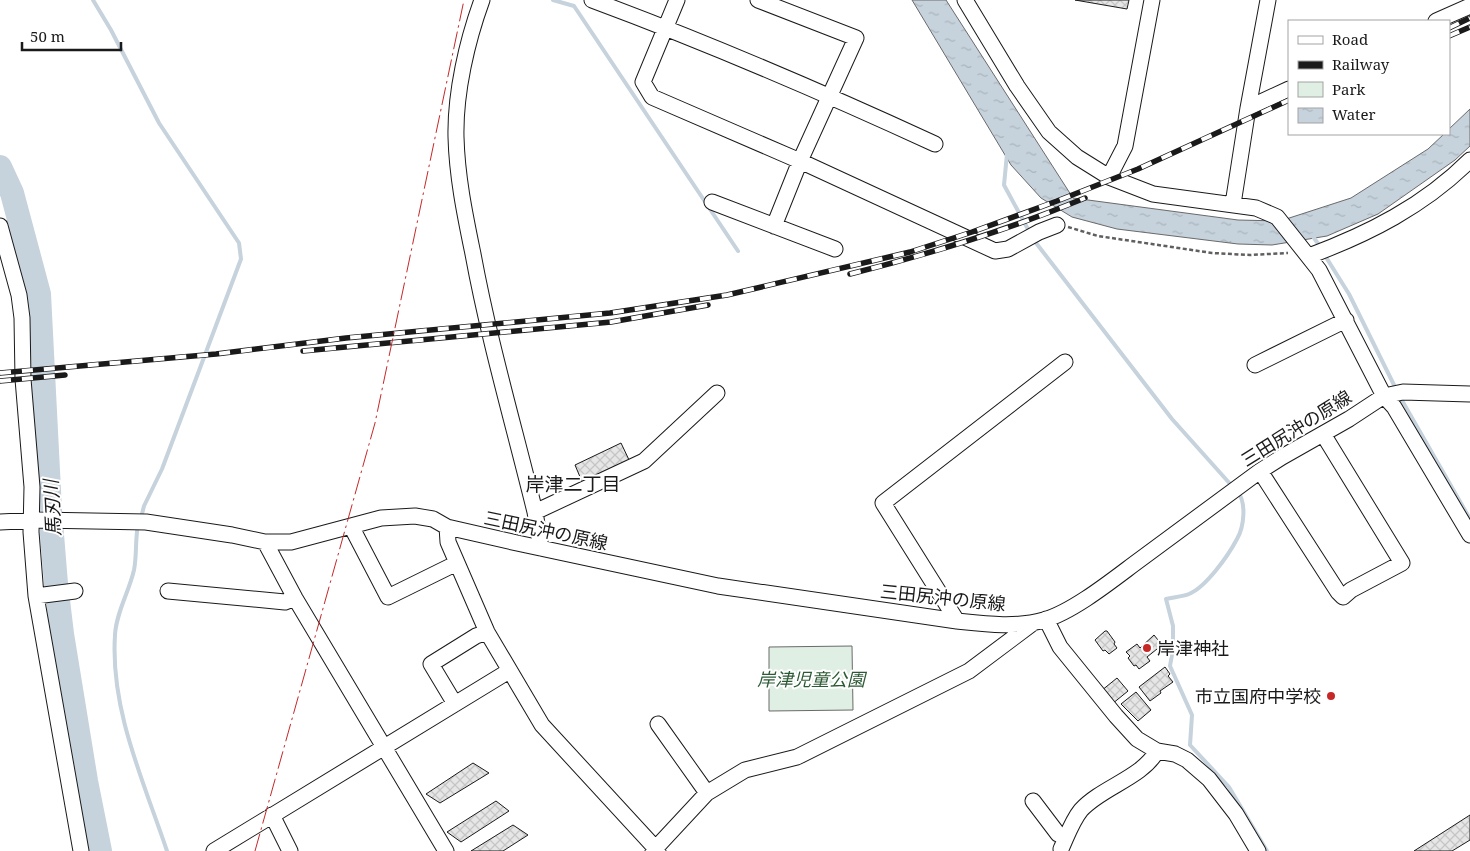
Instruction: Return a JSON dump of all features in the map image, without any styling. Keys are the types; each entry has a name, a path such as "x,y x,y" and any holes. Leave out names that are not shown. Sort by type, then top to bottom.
{"street":[{"path":"482,0 458,91 456,136 458,182 480,291 535,512 541,548"},
{"path":"592,0 665,27 829,95 936,144"},
{"path":"677,0 643,82 652,97 800,161 995,251 1008,248 1057,225"},
{"path":"758,0 856,38 800,161 774,226"},
{"path":"966,0 1017,86 1049,132 1077,157 1110,177 1153,194 1256,208 1277,217 1319,270 1384,396 1394,407 1470,535"},
{"path":"1110,177 1125,146 1152,0"},
{"path":"1233,204 1268,0"},
{"path":"1438,20 1470,6"},
{"path":"1248,108 1288,89"},
{"path":"1305,251 1351,240 1403,213 1458,172 1470,160"},
{"path":"712,202 835,249"},
{"path":"0,226 19,296 22,318 23,379 40,596 81,851"},
{"path":"1255,365 1346,320"},
{"path":"957,621 883,504 1065,362"},
{"path":"1384,396 1403,392 1470,394"},
{"path":"535,512 644,461 718,393"},
{"name":"三田尻沖の原線","path":"0,522 35,520 146,522 265,542 291,542 381,518 415,516 433,519 447,527 718,586 957,621 989,624 1040,621 1075,605 1260,471 1384,396"},
{"path":"1260,471 1343,597 1350,590 1402,563 1323,434"},
{"path":"351,526 388,598 457,563"},
{"path":"447,527 448,542 487,632 542,725 655,850 707,793 745,770 797,757 969,671 1040,621 1116,716 1137,739 1157,751 1175,754 1187,760 1209,779 1236,814 1258,851"},
{"path":"265,542 268,552 446,851"},
{"path":"168,590 285,602 295,598"},
{"path":"40,596 73,592"},
{"path":"455,704 431,664 476,636 487,632"},
{"path":"214,851 509,671"},
{"path":"658,724 707,793"},
{"path":"1033,801 1064,843 1081,810 1152,760 1157,751"},
{"path":"272,815 290,851"}],"path":[{"path":"1057,225 1098,236 1212,253 1250,255 1305,251"}],"green space":[{"name":"岸津児童公園","path":"852,646 853,710 769,711 769,647"}],"water":[{"path":"912,0 946,0 1073,198 1238,220 1280,221 1351,198 1428,149 1443,135 1450,135 1450,128 1470,109 1470,146 1455,160 1378,214 1327,236 1272,245 1238,244 1117,229 1072,217 1041,198 1011,165"}],"building":[{"path":"1075,0 1129,0 1127,9"},
{"path":"621,443 630,462 583,484 575,465"},
{"path":"1105,631 1115,642 1114,644 1117,648 1109,654 1105,650 1103,651 1095,640"},
{"path":"1154,635 1162,645 1147,657 1150,661 1139,669 1136,665 1134,666 1126,652 1137,644 1140,648"},
{"path":"1165,667 1170,674 1168,676 1173,682 1150,701 1139,687"},
{"path":"1117,678 1128,691 1112,704 1101,691"},
{"path":"1136,692 1151,710 1138,721 1121,704"},
{"path":"473,763 489,773 440,803 426,794"},
{"path":"496,801 509,811 461,842 447,832"},
{"path":"1470,815 1470,840 1452,851 1414,851"},
{"path":"513,825 528,835 503,851 471,851"}],"waterway":[{"path":"93,0 111,30 159,123 239,243 241,259 162,469 144,506 141,518"},
{"path":"553,0 574,6 738,251"},
{"path":"1007,154 1004,185 1030,233"},
{"name":"馬刃川","path":"0,167 12,193 39,294 50,510 56,584 62,634 86,781 100,851"},
{"path":"1312,235 1321,248"},
{"path":"1033,239 1172,419 1232,486"},
{"path":"1324,254 1349,294 1396,389"},
{"path":"1400,397 1470,519"},
{"path":"1237,491 1242,501 1243,521 1239,534 1228,554 1209,578 1196,590 1186,595 1166,599 1173,626 1173,649 1170,666 1192,715 1190,745 1229,787 1267,851"},
{"path":"138,525 134,570 116,627 115,663 118,691 130,745 167,851"}],"railway":[{"path":"1450,28 1470,18"},
{"path":"1450,36 1470,27"},
{"path":"0,373 216,354 346,338 610,313 727,295 910,252 972,232 1138,169 1288,100"},
{"path":"850,274 969,240 1027,221 1085,198"},
{"path":"303,351 611,322 708,305"},
{"path":"0,381 65,375"}],"power":[{"path":"255,851 375,423 464,0"}],"place":[{"name":"岸津神社","path":"1147,648"},
{"name":"市立国府中学校","path":"1331,696"}],"district":[{"name":"岸津二丁目","path":"573,484"}]}
